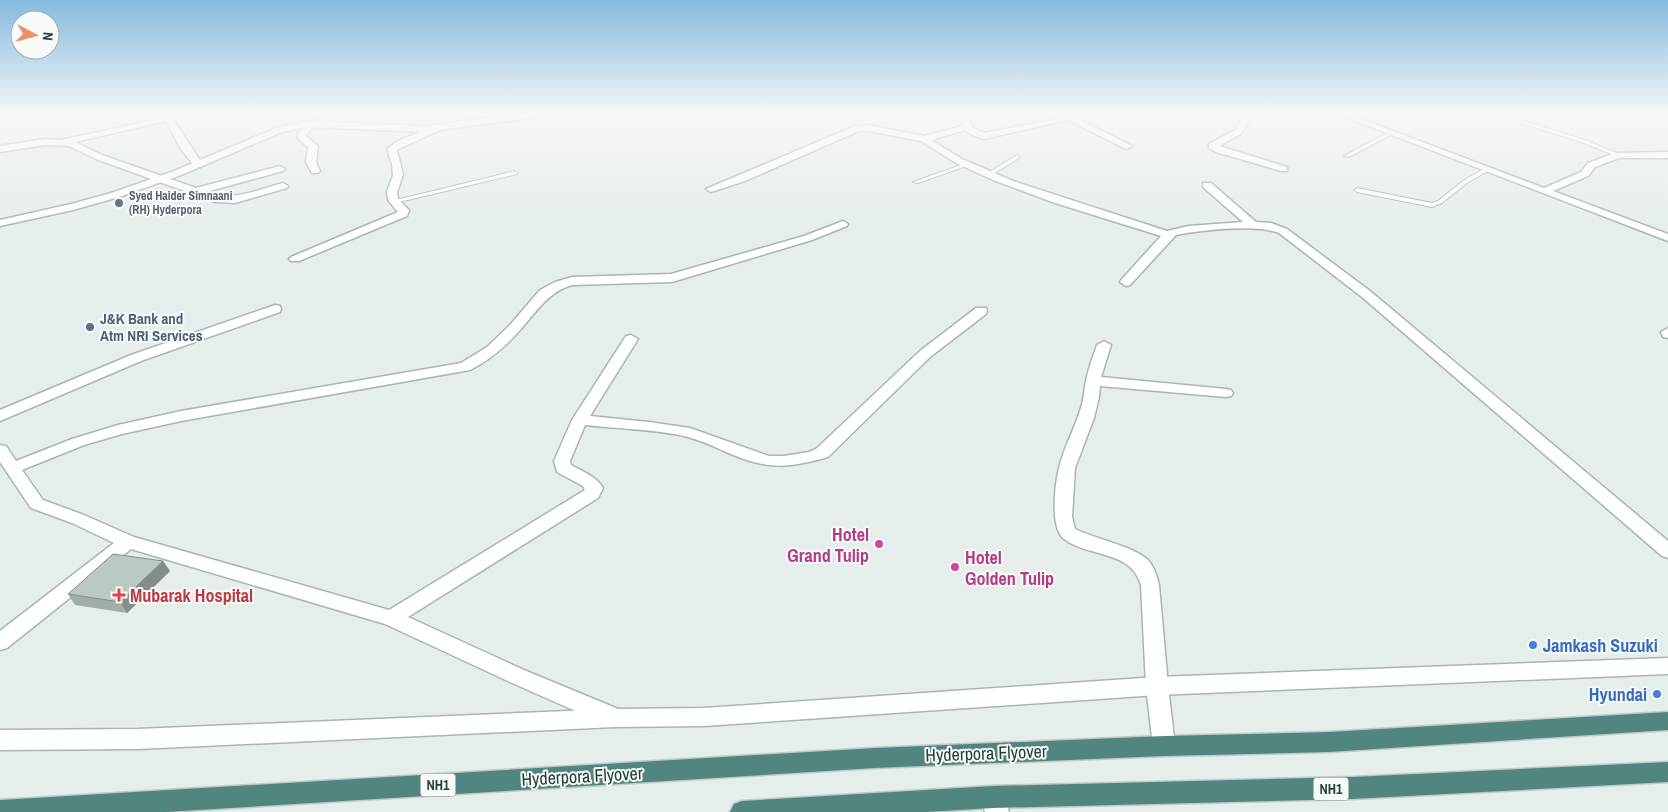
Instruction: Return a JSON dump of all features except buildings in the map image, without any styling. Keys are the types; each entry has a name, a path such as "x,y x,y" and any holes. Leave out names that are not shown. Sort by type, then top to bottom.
{"highway":[{"name":"NH1","path":"1164,746 1329,742 1668,722"},
{"name":"Hyderpora Flyover","path":"0,811 875,758 1164,746"},
{"name":"NH1","path":"742,812 871,804 995,805 1668,772"}],"street":[{"path":"88,152 215,199 235,200 283,186"},
{"path":"188,152 198,165"},
{"path":"0,223 86,203 162,179 228,152"},
{"path":"312,152 311,162 315,171"},
{"path":"295,260 403,214 404,210 395,201 392,192 398,175 398,164 393,152"},
{"path":"711,189 741,179 803,152"},
{"path":"941,152 988,175 1053,199 1168,235"},
{"path":"1225,152 1284,169"},
{"path":"1440,152 1547,190 1668,238"},
{"path":"1547,190 1585,174 1591,165 1618,155 1668,155"},
{"path":"196,191 280,169"},
{"path":"1207,185 1253,225"},
{"path":"13,468 78,442 127,428 181,416 465,367 478,362 501,343 546,292 555,287 572,281 672,278 808,238 843,224"},
{"path":"1126,282 1168,235 1173,232 1189,229 1253,225 1271,226 1283,232 1366,294 1668,551"},
{"path":"0,416 136,358 275,309"},
{"path":"580,420 689,433 716,441 763,460 784,462 806,458 822,453 925,354 981,311"},
{"path":"391,618 592,494 595,488 589,482 562,465 580,420 631,339"},
{"path":"1104,345 1093,381 1092,397 1086,418 1067,468 1062,517 1064,526 1069,533 1080,539 1130,557 1141,565 1147,574 1150,585 1157,686 1164,746"},
{"path":"1093,381 1226,393"},
{"path":"0,450 37,504 78,519 128,542 391,618 517,676 615,718"},
{"path":"0,642 128,542"},
{"path":"0,740 138,739 615,718 704,717 1157,686 1668,666"}],"lane":[{"path":"1346,156 1354,152"},
{"path":"1610,152 1618,155"},
{"path":"988,175 1017,158"},
{"path":"916,182 966,165"},
{"path":"1356,190 1428,205 1435,204 1465,182 1487,170"},
{"path":"395,201 515,173"}],"place":[{"name":"Syed Haider Simnaani (RH) Hyderpora","path":"119,203"},
{"name":"J&K Bank and Atm NRI Services","path":"90,327"},
{"name":"Hotel Grand Tulip","path":"879,544"},
{"name":"Hotel Golden Tulip","path":"955,567"},
{"name":"Mubarak Hospital","path":"119,595"},
{"name":"Jamkash Suzuki","path":"1533,645"},
{"name":"Hyundai","path":"1657,694"}]}
